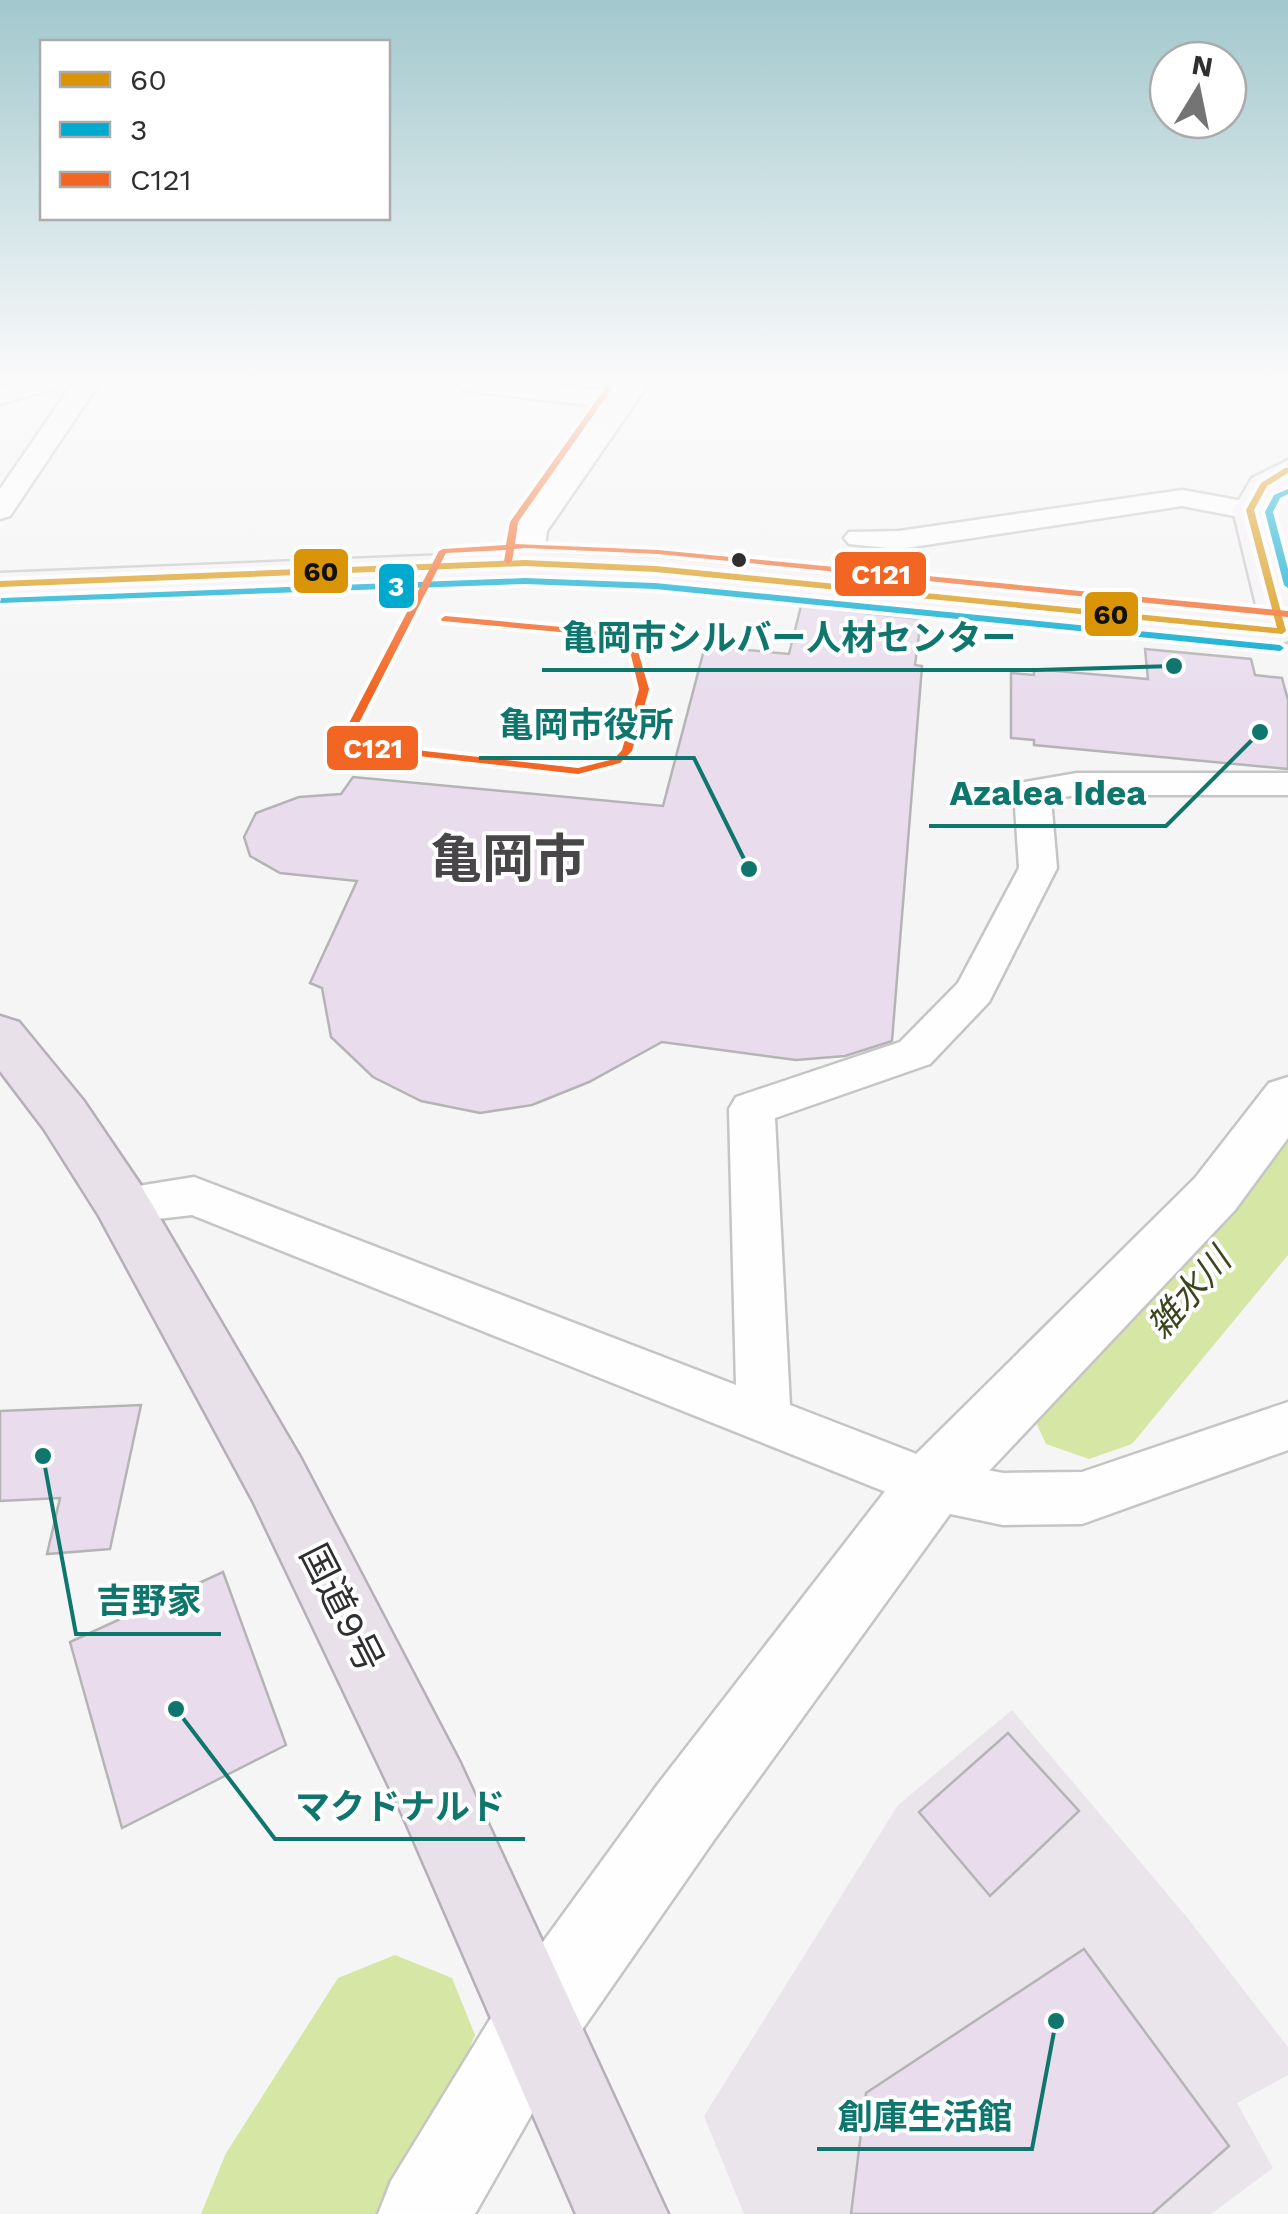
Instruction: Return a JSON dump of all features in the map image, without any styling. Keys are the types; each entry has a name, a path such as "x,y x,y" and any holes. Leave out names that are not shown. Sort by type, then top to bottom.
{"highway":[{"name":"国道9号","path":"7,1053 124,1204 262,1451 365,1652 538,2020 622,2214"}],"main road":[{"path":"0,584 526,562 656,569 1286,635 1250,510 1263,486"}],"street":[{"path":"0,510 16,486"},
{"path":"526,562 528,532 561,486"},
{"path":"859,538 899,540 1182,498 1250,510"},
{"path":"764,1418 752,1109 915,1053 974,992 1038,868 1032,790 1077,784 1288,784"},
{"path":"424,2214 538,2020 686,1812 931,1484 1215,1194 1288,1097"},
{"path":"124,1204 194,1196 931,1484 1003,1499 1082,1498 1288,1426"}],"shaded area":[{"path":"1012,1710 1186,1916 1288,2047 1288,2075 1237,2103 1273,2168 1211,2214 744,2214 704,2116 898,1805"}],"building":[{"path":"801,606 921,619 915,665 922,666 892,1041 845,1056 796,1060 662,1042 589,1082 532,1105 480,1113 421,1101 373,1077 331,1037 322,988 310,983 357,881 280,873 250,856 244,837 256,813 299,797 341,794 353,777 663,806 705,646 789,654"},
{"path":"1145,649 1251,659 1255,675 1282,678 1288,700 1288,769 1034,745 1034,740 1011,738 1011,673 1034,675 1034,669 1148,679"},
{"path":"141,1405 110,1549 47,1554 60,1498 0,1501 0,1411"},
{"path":"223,1572 286,1745 122,1828 70,1642"},
{"path":"1008,1733 1079,1811 990,1896 919,1812"},
{"path":"1084,1949 1229,2146 1152,2214 851,2214 866,2093"}],"waterway":[{"name":"雑水川","path":"1089,1406 1288,1180"},
{"name":"雑水川","path":"287,2214 395,2035"}],"transit line":[{"name":"C121","path":"508,561 514,522 539,486"},
{"name":"60","path":"1263,486 1250,510 1282,631"},
{"name":"3","path":"1288,491 1277,497 1269,512 1288,585"},
{"name":"C121","path":"445,619 605,634 634,650 644,689 627,751 617,761 578,771 368,748 355,739 354,723 443,551 526,546 658,552 1288,614"},
{"name":"60","path":"0,584 525,563 656,569 1282,631"},
{"name":"3","path":"1,601 525,581 655,586 1280,648"}],"place":[{"name":"亀岡市シルバー人材センター","path":"1174,666"},
{"name":"Azalea Idea","path":"1260,732"},
{"name":"亀岡市役所","path":"749,869"},
{"name":"吉野家","path":"43,1456"},
{"name":"マクドナルド","path":"176,1709"},
{"name":"創庫生活館","path":"1056,2021"}],"district":[{"name":"亀岡市","path":"508,859"}]}
